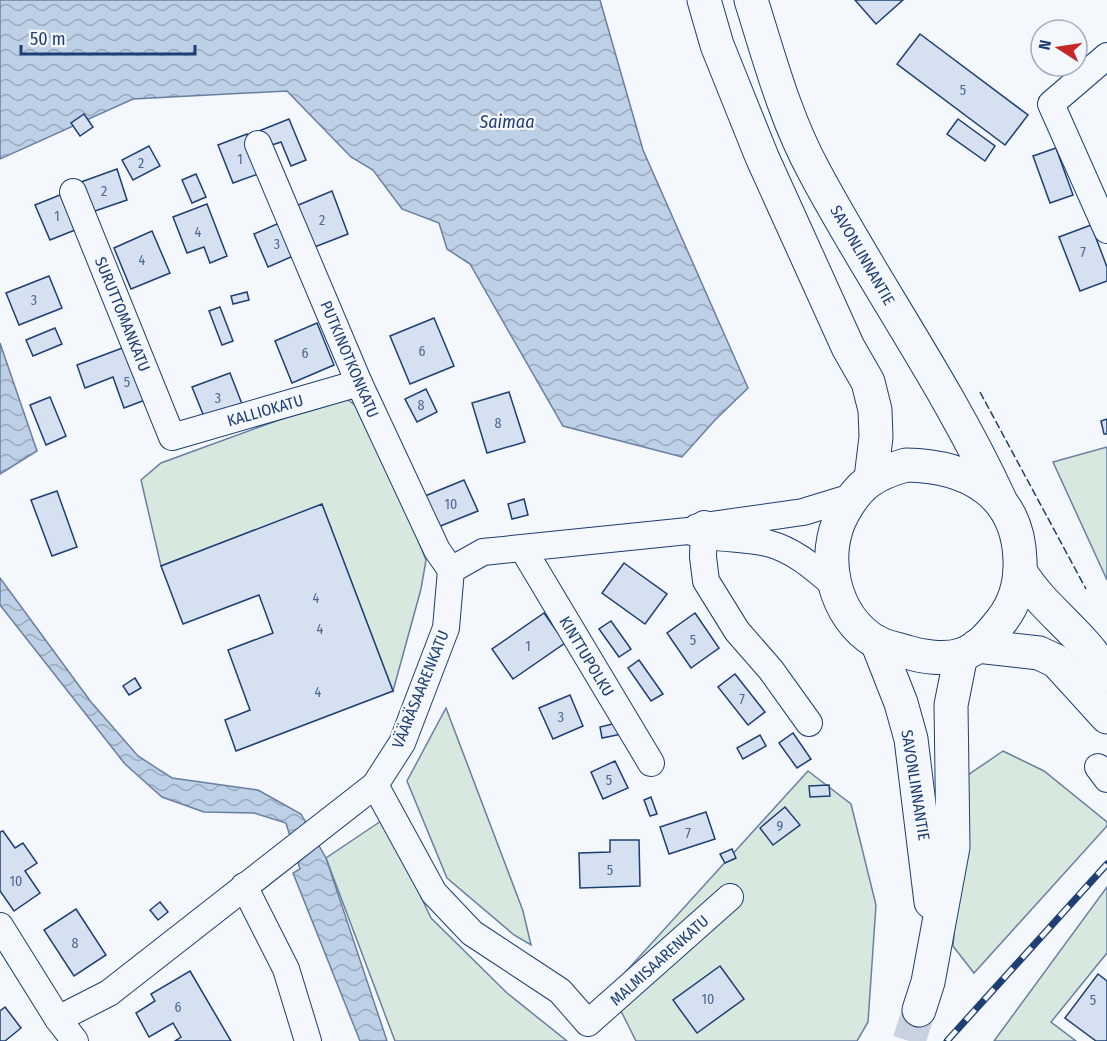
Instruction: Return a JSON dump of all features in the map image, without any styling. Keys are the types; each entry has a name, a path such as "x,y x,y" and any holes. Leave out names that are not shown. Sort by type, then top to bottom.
{"main road":[{"path":"704,0 717,45 771,178 848,347 867,382 875,410 876,437 862,487 839,521 832,543 831,562 834,585 844,606 860,627 877,642 920,655 969,650 1039,653 1056,661 1107,717"},
{"name":"SAVONLINNANTIE","path":"751,0 776,82 813,170 974,444 1000,500"},
{"path":"862,487 906,465 929,466 956,473 1000,500 1016,526 1020,571 1016,594 1006,615 990,635 969,650"},
{"path":"1020,571 1047,607 1086,644 1107,676"},
{"name":"SAVONLINNANTIE","path":"877,642 901,703 911,739 935,933"},
{"name":"SAVONLINNANTIE","path":"919,1010 927,982 953,848 951,705 969,650"}],"street":[{"path":"1107,56 1051,104 1107,230"},
{"name":"PUTKINOTKONKATU","path":"258,144 359,383 437,550 451,570"},
{"name":"SURUTTOMANKATU","path":"73,192 172,437"},
{"name":"KALLIOKATU","path":"172,437 359,383"},
{"path":"451,570 483,552 693,531 803,512 862,487"},
{"path":"693,531 766,543 787,550 803,559 834,585"},
{"path":"693,531 706,581 737,631 771,670 809,723"},
{"name":"KINTTUPOLKU","path":"524,549 651,763"},
{"name":"VÄÄRÄSAARENKATU","path":"58,1019 109,993 375,785 402,742 446,628 451,570"},
{"name":"MALMISAARENKATU","path":"375,785 434,893 472,933 560,992 588,1023 730,897"},
{"path":"244,886 286,969 308,1041"},
{"path":"0,926 58,1019 75,1041"}],"shaded area":[{"path":"347,399 370,417 426,560 421,589 393,691 322,505 161,566 141,480 161,463 328,402"},
{"path":"1107,447 1107,580 1053,462"},
{"path":"446,708 523,911 531,945 514,935 447,878 407,781"},
{"path":"1003,751 1044,771 1107,822 1107,826 974,973 953,946 968,775"},
{"path":"808,771 851,804 876,905 868,1022 857,1041 636,1041 610,989"},
{"path":"384,819 431,918 507,993 567,1041 395,1041 326,858"},
{"path":"1107,887 1107,953 1051,1022 1076,1041 994,1041"}],"water":[{"name":"Saimaa","path":"0,0 600,0 643,150 748,388 682,457 563,426 470,264 447,249 439,223 402,209 373,170 351,157 287,91 133,99 0,159"},
{"path":"0,343 37,451 0,474"},
{"path":"0,578 91,702 138,756 172,778 258,790 301,814 326,858 387,1041 360,1041 293,873 300,869 286,823 254,813 204,812 162,797 125,764 0,605"}],"building":[{"path":"855,0 903,0 876,24"},
{"path":"920,34 1028,115 1005,145 897,64"},
{"path":"84,114 93,127 80,136 71,123"},
{"path":"289,119 306,160 291,166 281,142 266,147 259,131"},
{"path":"958,119 995,146 985,161 947,134"},
{"path":"247,134 261,173 233,183 218,145"},
{"path":"149,146 160,166 133,180 122,160"},
{"path":"1056,148 1073,195 1050,203 1033,156"},
{"path":"117,169 127,200 92,212 81,182"},
{"path":"196,174 206,197 192,203 182,180"},
{"path":"332,191 348,234 312,248 296,206"},
{"path":"65,193 80,228 50,240 35,205"},
{"path":"207,204 227,256 210,263 204,247 187,253 173,217"},
{"path":"286,220 300,253 268,267 254,234"},
{"path":"1091,225 1107,267 1107,281 1080,291 1059,237"},
{"path":"152,231 170,273 131,289 114,248"},
{"path":"49,276 62,308 19,325 6,293"},
{"path":"247,292 249,300 233,304 231,296"},
{"path":"220,307 233,341 222,345 209,311"},
{"path":"434,318 454,366 410,384 390,336"},
{"path":"317,323 334,365 292,383 275,341"},
{"path":"55,328 62,344 33,356 26,340"},
{"path":"125,347 145,400 124,408 113,377 85,388 77,365"},
{"path":"230,373 244,409 207,424 192,387"},
{"path":"426,389 437,412 417,422 405,399"},
{"path":"509,392 525,442 487,453 472,403"},
{"path":"50,397 66,436 46,445 30,405"},
{"path":"1107,419 1107,434 1104,434 1101,421"},
{"path":"464,480 478,511 438,527 425,496"},
{"path":"57,491 77,547 52,556 31,500"},
{"path":"524,499 528,515 512,519 508,504"},
{"path":"322,504 393,691 236,751 225,720 250,710 228,650 273,633 259,595 183,624 161,566"},
{"path":"624,563 667,594 645,624 602,593"},
{"path":"544,613 565,643 513,679 492,649"},
{"path":"695,613 719,648 691,668 667,633"},
{"path":"611,621 631,649 619,657 599,629"},
{"path":"639,660 663,694 651,701 628,668"},
{"path":"735,674 765,712 748,725 718,687"},
{"path":"135,678 141,688 129,695 123,686"},
{"path":"570,695 583,726 553,739 539,708"},
{"path":"625,721 627,733 602,738 600,727"},
{"path":"793,733 811,759 797,768 779,743"},
{"path":"760,735 766,746 743,759 737,748"},
{"path":"615,761 628,788 603,799 591,772"},
{"path":"829,785 830,796 810,797 809,786"},
{"path":"651,797 657,814 650,816 644,800"},
{"path":"785,807 800,825 773,845 760,828"},
{"path":"706,812 715,839 669,854 660,827"},
{"path":"3,831 15,848 23,843 37,863 25,871 40,893 14,911 0,891 0,832"},
{"path":"610,840 639,840 640,886 580,888 579,853 610,852"},
{"path":"732,849 736,858 725,863 720,854"},
{"path":"160,902 168,912 158,920 150,910"},
{"path":"76,909 106,955 74,976 44,930"},
{"path":"720,966 744,999 697,1033 673,1000"},
{"path":"190,971 231,1041 175,1041 181,1037 173,1023 149,1037 136,1013 155,1001 151,994"},
{"path":"1098,974 1107,981 1107,1041 1096,1041 1065,1018"},
{"path":"5,1007 21,1028 5,1041 0,1041 0,1011"}],"tunnel":[{"path":"909,1041 919,1010"}],"railway":[{"path":"947,1041 1107,864"}],"fence":[{"path":"980,392 1086,589"}]}
